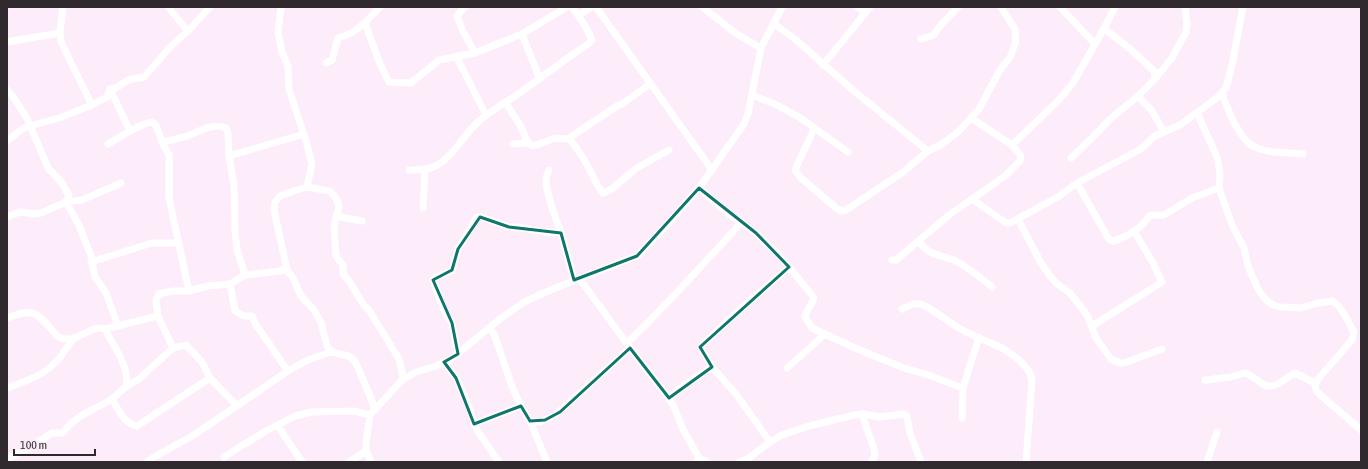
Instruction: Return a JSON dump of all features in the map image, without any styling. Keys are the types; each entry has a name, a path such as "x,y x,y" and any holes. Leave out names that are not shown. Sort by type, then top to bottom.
{"street":[{"path":"63,7 60,33 62,42 92,105"},
{"path":"168,7 188,31"},
{"path":"110,89 116,88 128,80 144,77 171,46 188,31 210,7"},
{"path":"281,7 278,32 282,52 288,66 289,89 312,164 307,187"},
{"path":"326,63 332,60 338,38 351,34 365,23 380,7"},
{"path":"464,7 457,16 475,53"},
{"path":"365,23 380,64 389,82 411,84 438,60 475,53 522,34 567,7"},
{"path":"409,170 425,170 436,166 450,156 472,128 486,115 592,40 579,15 572,7"},
{"path":"579,15 590,7"},
{"path":"596,7 650,84 700,151 712,170"},
{"path":"702,7 736,34 761,48"},
{"path":"372,412 402,380 416,372 444,362 458,354 489,328 524,302 577,279 637,256 656,237 699,188 744,124 748,114 761,48 782,7"},
{"path":"858,7 865,14"},
{"path":"823,65 870,7"},
{"path":"921,39 934,35 940,26 958,7"},
{"path":"814,129 795,170 800,177 836,208 842,211 846,210 903,172 928,151 942,144 958,132 978,109 1000,70 1011,56 1016,40 1015,29 1001,7"},
{"path":"1060,7 1095,44"},
{"path":"1012,145 1058,101 1073,83 1115,7"},
{"path":"1071,158 1096,135 1109,120 1138,96 1163,70 1172,58 1186,32 1187,24 1185,7"},
{"path":"972,199 1006,223 1010,223 1058,197 1077,183 1141,149 1155,136 1180,125 1197,113 1226,88 1232,65 1242,7"},
{"path":"774,24 795,39 875,109 928,151"},
{"path":"1104,29 1118,38 1155,72"},
{"path":"7,42 60,33"},
{"path":"522,34 539,77"},
{"path":"456,56 486,115"},
{"path":"1155,72 1163,70"},
{"path":"1154,80 1155,72"},
{"path":"512,144 528,143 534,146 555,138 569,138 650,84"},
{"path":"7,141 22,129 59,118 107,98 110,89"},
{"path":"110,89 130,130"},
{"path":"7,90 27,118 48,168 62,184 69,195 66,202"},
{"path":"1222,93 1235,124 1252,146 1274,152 1303,154"},
{"path":"752,95 775,104 799,117 848,152"},
{"path":"1138,96 1152,111 1164,132"},
{"path":"505,102 520,125 528,143"},
{"path":"1197,113 1217,157 1220,174 1219,188 1232,225 1244,248 1248,266 1258,289 1266,300 1273,305 1280,307 1301,308 1318,303 1333,301 1336,303 1354,332 1352,340 1315,384 1315,388 1317,392 1361,430"},
{"path":"892,260 896,260 949,215 1005,176 1020,161 1021,156 1012,145 971,118"},
{"path":"108,144 130,130 151,122 155,124 169,155 169,198 189,291"},
{"path":"162,142 184,137 210,127 220,126 226,128 228,133 234,186 237,250 245,275"},
{"path":"230,156 304,134"},
{"path":"569,138 580,152 596,180 599,189 603,193 612,189 635,169 669,150"},
{"path":"423,208 425,170"},
{"path":"549,170 546,178 546,185 552,208 577,279 669,398 683,429 701,461"},
{"path":"7,217 20,212 34,214 41,213 66,202 82,200 121,183"},
{"path":"1077,183 1110,240 1118,239 1140,228 1146,223 1149,216 1164,215 1192,198 1219,188"},
{"path":"331,352 327,346 321,322 314,310 301,296 293,278 287,270 274,210 275,202 280,196 307,187 330,191 336,198 339,206 334,227 336,256 343,265 343,274 363,304 369,310 399,359 403,376 402,380"},
{"path":"699,188 729,214 756,233 780,256 789,267 814,298 806,312 805,317 807,323 812,328 824,335 904,368 963,388"},
{"path":"66,202 80,226 91,256 95,277 106,293 118,326"},
{"path":"336,216 362,221"},
{"path":"458,354 452,324 445,313 433,280 438,276 452,271 458,249 477,217 482,217 509,227 561,233"},
{"path":"1018,219 1041,263 1050,276 1056,283 1070,293 1088,314 1096,338 1111,359 1124,363 1162,349"},
{"path":"530,421 540,422 554,416 628,346 742,222"},
{"path":"1092,326 1162,282 1153,263 1134,231"},
{"path":"919,241 924,248 930,252 956,261 968,268 992,287"},
{"path":"91,262 152,243 178,243"},
{"path":"770,442 736,394 712,367 701,348 702,345 737,312 789,267"},
{"path":"173,348 158,316 156,300 159,294 173,290 189,291 208,286 230,284 245,275 287,270"},
{"path":"230,284 235,311 244,316 252,316 256,325 288,371"},
{"path":"902,309 912,304 925,306 961,329 1014,354 1029,370 1031,375 1026,462"},
{"path":"7,318 26,312 35,313 59,338 66,339 74,338 102,328 105,329 158,316"},
{"path":"489,328 498,342 509,377 521,406 530,421 547,462"},
{"path":"1354,332 1361,328"},
{"path":"105,329 109,338 115,344 124,367 127,376 126,386"},
{"path":"787,368 824,335"},
{"path":"7,388 29,380 50,367 60,357 74,338"},
{"path":"962,418 963,388 979,338"},
{"path":"7,461 52,433 64,433 70,423 92,408 112,399 126,386 139,379 173,348 186,344 202,362 210,378 237,406"},
{"path":"146,462 194,435 288,371 308,360 331,352 349,356 355,361 370,396 372,412 366,443 366,451 370,462"},
{"path":"444,362 456,378 470,407 474,424 479,434 500,462"},
{"path":"669,398 686,384 712,367"},
{"path":"1205,380 1231,377 1245,373 1266,386 1272,386 1278,384 1295,373 1315,384"},
{"path":"112,399 125,420 130,424 137,426 210,378"},
{"path":"474,424 521,406"},
{"path":"224,457 266,431 295,416 312,412 354,410 372,412"},
{"path":"863,414 866,430 874,450 875,456 871,462"},
{"path":"739,462 749,458 782,435 809,426 863,414 880,417 905,414 920,462"},
{"path":"278,426 302,462"},
{"path":"1207,462 1217,432"},
{"path":"349,462 366,451"}],"highlighted area":[{"path":"699,188 756,233 789,267 700,347 712,367 669,398 630,348 560,412 545,420 530,421 521,406 474,424 456,378 444,362 458,354 452,323 433,280 452,270 458,249 480,217 509,227 561,233 574,280 637,256"}]}
